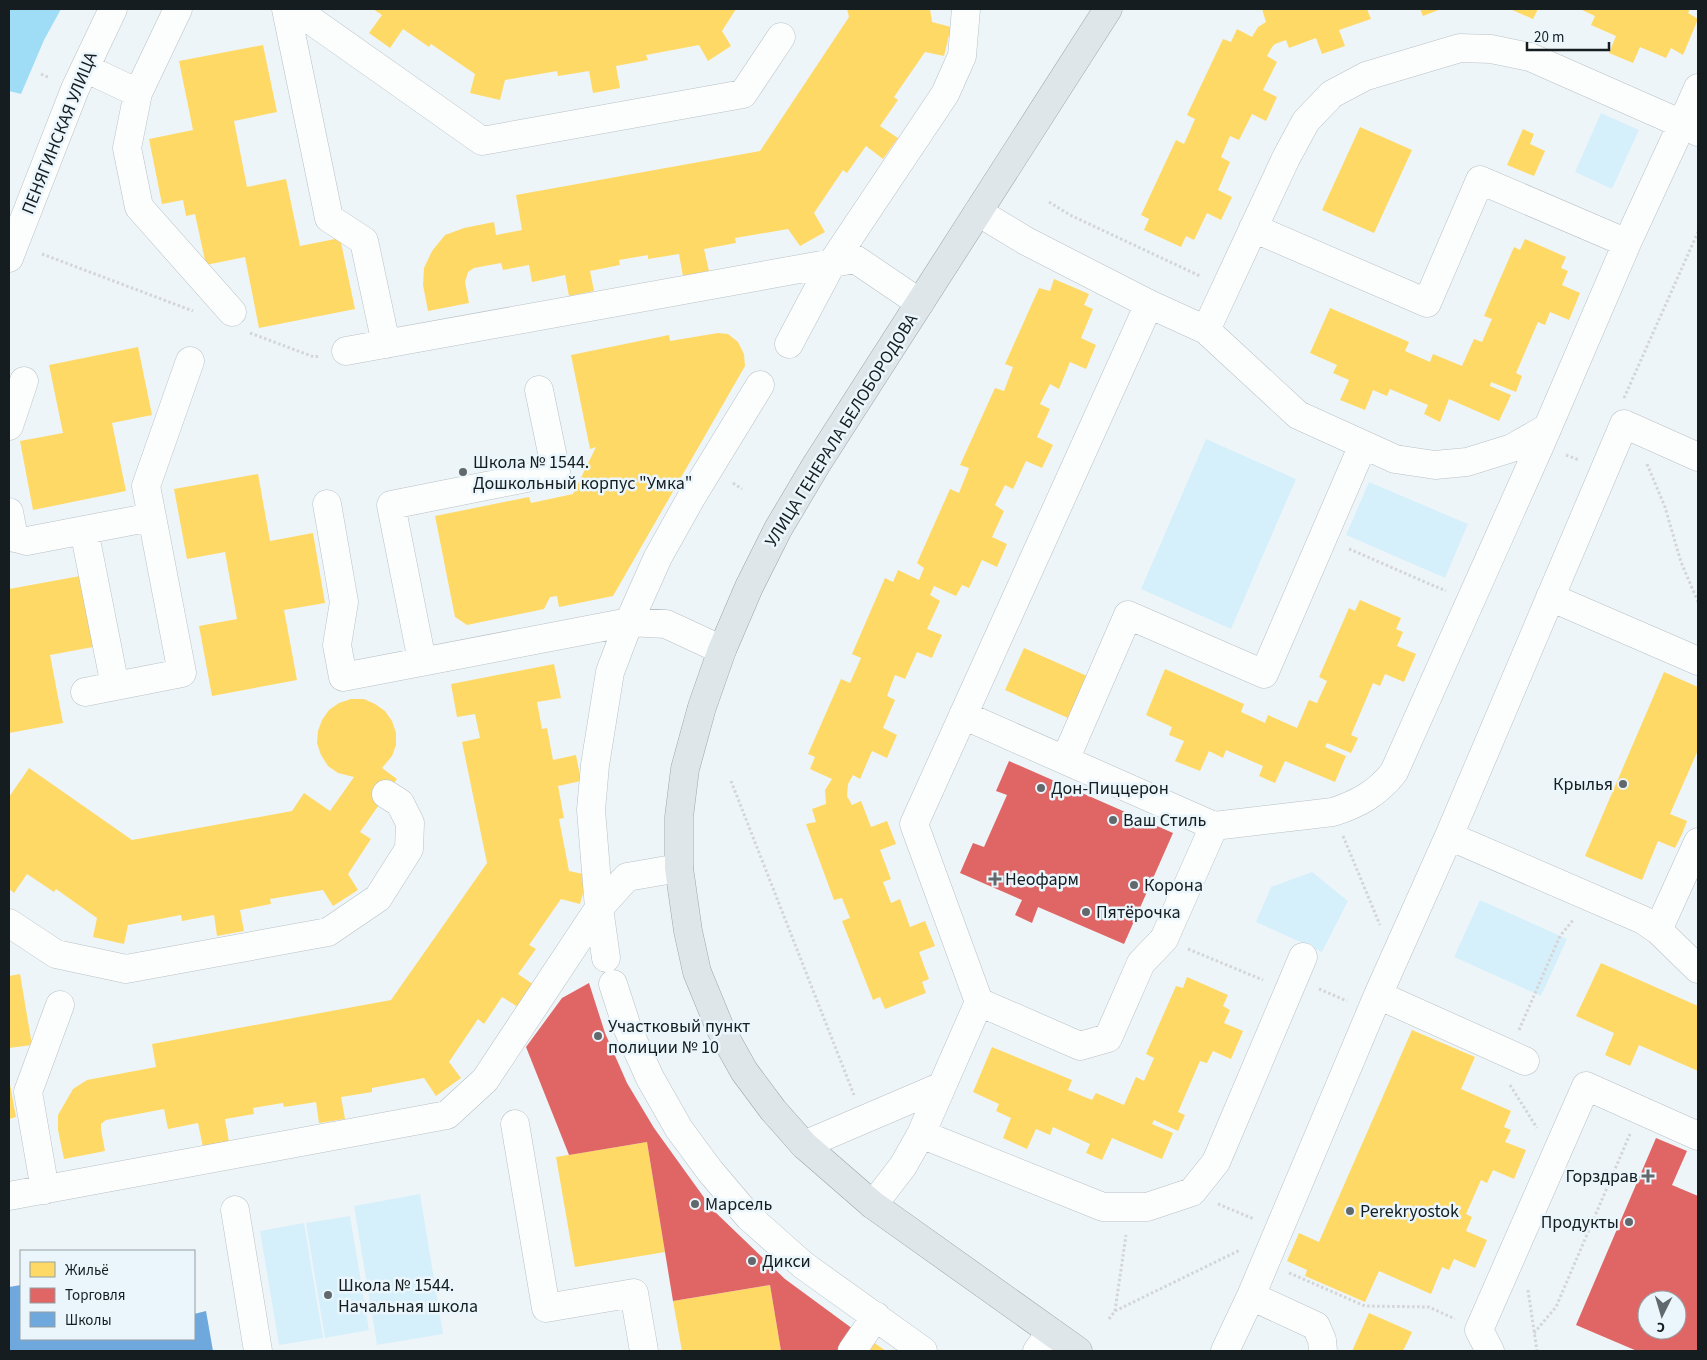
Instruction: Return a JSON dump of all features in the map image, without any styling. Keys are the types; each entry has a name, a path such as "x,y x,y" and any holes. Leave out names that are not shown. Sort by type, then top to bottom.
{"main road":[{"name":"УЛИЦА ГЕНЕРАЛА БЕЛОБОРОДОВА","path":"1078,1351 1044,1342 873,1205 804,1145 773,1110 744,1071 720,1028 697,972 688,931 679,868 679,817 685,769 702,707 722,650 749,587 778,529 816,465 1108,9"}],"street":[{"name":"ПЕНЯГИНСКАЯ УЛИЦА","path":"9,258 57,134 113,9"},
{"path":"178,9 138,93 127,148 139,207 232,312"},
{"path":"286,9 329,218 364,241 386,344"},
{"path":"296,9 482,141 743,94 781,37"},
{"path":"789,344 832,263 944,94 962,56 966,9"},
{"path":"1206,330 1286,158 1306,121 1332,94 1366,76 1460,48 1491,49 1530,57 1690,128"},
{"path":"85,68 138,93"},
{"path":"963,715 1214,826 1333,812 1352,806 1385,784 1394,772 1548,428 1627,243 1690,128 1698,88"},
{"path":"1253,228 1427,303 1480,180 1627,243"},
{"path":"978,212 1026,241 1149,304 1206,330 1298,415 1395,459 1435,465 1467,462 1512,448 1548,428"},
{"path":"346,351 856,259 920,303"},
{"path":"873,1205 902,1166 920,1134 979,1002 914,824 1149,304"},
{"path":"85,692 182,672 146,486 190,361"},
{"path":"9,426 24,381"},
{"path":"760,385 691,498 658,557 629,622 610,672 595,765 591,810 599,908 609,971 627,1027 650,1078 680,1129 710,1171 749,1217 803,1265 923,1351"},
{"path":"422,661 390,506 556,472 539,390"},
{"path":"1225,1351 1251,1296 1257,1254 1374,1003 1449,836 1550,597 1628,426 1698,457"},
{"path":"1065,760 1128,615 1264,674 1363,445"},
{"path":"327,504 344,602 337,645 342,677 629,622 666,624 722,650"},
{"path":"10,529 27,541 152,517"},
{"path":"84,530 115,686"},
{"path":"1550,597 1698,662"},
{"path":"9,923 56,954 126,969 328,932 378,898 409,849 410,823 400,804 386,794"},
{"path":"979,1002 1080,1046 1108,1038 1141,963 1164,939 1214,826"},
{"path":"1449,836 1643,920 1658,930 1698,969"},
{"path":"1658,930 1698,842"},
{"path":"9,1196 447,1115 485,1080 599,908 627,877 679,868"},
{"path":"920,1134 1103,1206 1147,1207 1192,1192 1216,1162 1295,976"},
{"path":"1374,1003 1517,1057"},
{"path":"44,1190 28,1092 60,1005"},
{"path":"804,1145 942,1086"},
{"path":"1485,1341 1555,1157 1586,1086 1698,1136"},
{"path":"515,1124 546,1308 634,1294 644,1351"},
{"path":"235,1210 258,1351"},
{"path":"1251,1296 1316,1326 1322,1340 1323,1351"},
{"path":"852,1351 876,1316"}],"path":[{"path":"1049,202 1070,215 1226,288"},
{"path":"1698,232 1619,408 1665,507 1681,562 1698,602"},
{"path":"1323,538 1470,601"},
{"path":"731,781 864,1119"},
{"path":"1333,812 1383,933"},
{"path":"1555,1157 1501,1071 1517,1057 1560,936 1591,898"},
{"path":"1164,939 1295,976 1374,1003"},
{"path":"1534,1333 1556,1307 1640,1110"},
{"path":"1192,1192 1256,1220"},
{"path":"1109,1319 1115,1311 1130,1207"},
{"path":"1115,1311 1257,1254 1365,1306 1429,1307 1485,1341"},
{"path":"1527,1285 1537,1351"}],"shaded area":[{"path":"9,9 61,9 44,40 21,94 9,91"},
{"path":"1601,113 1639,130 1612,189 1575,172"},
{"path":"1206,439 1296,479 1231,629 1141,589"},
{"path":"1369,482 1468,524 1445,578 1346,535"},
{"path":"1312,872 1348,901 1322,952 1256,922 1271,887"},
{"path":"1480,900 1567,939 1541,996 1454,957"},
{"path":"420,1194 443,1334 377,1345 354,1206"},
{"path":"350,1216 369,1330 325,1338 306,1223"},
{"path":"304,1223 323,1338 279,1345 260,1231"}],"building: Жильё":[{"path":"373,9 736,9 722,31 731,46 708,61 699,45 646,55 648,60 616,66 620,88 593,93 589,71 558,76 557,71 505,80 500,100 470,93 475,74 431,44 429,47 403,29 390,48 369,33 382,15"},
{"path":"847,9 930,9 932,22 951,27 944,56 925,52 894,97 898,100 880,126 898,138 883,159 866,146 847,173 843,170 814,213 825,232 800,246 788,229 735,238 736,243 704,249 709,271 683,276 679,254 648,259 648,255 619,260 620,265 590,271 594,291 569,296 565,275 532,282 529,265 503,270 501,263 474,268 468,272 465,282 469,303 428,311 423,285 424,268 432,251 445,235 464,228 494,222 496,235 522,230 516,195 760,151 849,17"},
{"path":"1262,9 1367,9 1371,19 1339,30 1345,46 1322,54 1316,38 1289,48 1286,40 1272,47 1267,56 1277,62 1263,90 1277,97 1266,121 1252,114 1239,140 1230,136 1221,157 1230,162 1218,190 1232,197 1221,220 1207,213 1194,240 1186,236 1181,247 1144,230 1149,219 1141,215 1176,140 1184,144 1195,119 1187,115 1223,39 1231,42 1237,29 1252,37 1258,27 1266,22"},
{"path":"1420,9 1441,9 1423,16"},
{"path":"1510,9 1538,9 1533,19"},
{"path":"1580,9 1690,9 1688,13 1698,19 1683,55 1671,48 1666,58 1640,47 1633,63 1609,53 1616,36 1591,25 1595,16"},
{"path":"263,45 277,112 234,121 247,187 286,179 300,246 340,238 355,309 259,328 245,257 206,265 195,214 186,216 183,200 162,204 149,139 193,130 179,61"},
{"path":"1360,127 1412,150 1374,233 1322,210"},
{"path":"1523,129 1534,134 1530,144 1545,151 1534,176 1507,165"},
{"path":"1525,239 1566,257 1561,268 1568,271 1562,285 1580,293 1569,320 1550,312 1545,325 1538,322 1516,373 1522,376 1516,392 1491,382 1490,386 1511,395 1499,421 1449,399 1440,422 1424,414 1428,405 1390,389 1387,396 1373,390 1365,410 1340,400 1349,380 1333,373 1337,365 1310,353 1330,308 1409,342 1405,351 1430,362 1433,354 1462,366 1474,339 1482,342 1492,319 1484,316 1514,247 1520,250"},
{"path":"1054,279 1089,294 1084,305 1093,309 1081,338 1096,345 1086,369 1070,362 1059,389 1050,384 1040,404 1050,409 1037,437 1053,445 1042,468 1026,461 1013,489 1005,485 995,505 1004,511 992,537 1007,544 997,567 982,560 969,588 962,585 956,596 934,586 930,595 940,601 927,629 942,635 932,658 917,652 905,679 895,675 887,696 895,700 883,728 897,735 887,758 872,751 860,779 853,775 848,784 847,796 852,805 861,801 871,827 887,821 896,844 880,850 891,879 883,882 891,903 900,899 910,927 925,921 935,946 919,952 929,979 922,982 926,993 885,1009 880,997 873,1000 842,921 850,918 842,898 834,900 806,824 816,822 812,809 826,804 825,790 832,779 810,769 815,757 808,754 841,679 850,683 861,658 852,654 885,578 893,582 898,570 919,580 924,568 917,563 950,489 959,493 969,468 960,465 995,388 1004,391 1013,367 1005,364 1039,288 1050,291"},
{"path":"718,333 728,334 738,342 744,354 745,366 613,596 559,607 557,596 550,597 544,609 467,625 455,617 435,516 529,497 531,503 573,494 596,447 590,449 571,355 669,335 670,341"},
{"path":"138,347 152,415 112,423 126,491 33,510 20,441 63,433 49,365"},
{"path":"258,474 270,541 313,533 325,603 284,610 297,680 212,696 199,626 237,619 225,552 187,559 174,489"},
{"path":"80,576 93,647 50,655 63,723 9,733 9,589"},
{"path":"1360,600 1401,618 1396,629 1403,632 1397,646 1416,654 1404,682 1385,674 1380,686 1373,683 1351,735 1358,738 1351,753 1327,743 1325,747 1346,756 1335,782 1285,761 1275,783 1259,776 1263,766 1226,750 1223,758 1209,751 1200,771 1175,761 1184,741 1169,735 1172,727 1146,715 1165,669 1244,704 1241,712 1265,723 1268,715 1297,728 1309,700 1317,703 1327,681 1319,677 1349,608 1355,611"},
{"path":"1024,648 1087,676 1068,718 1005,690"},
{"path":"554,664 561,698 537,702 542,729 547,728 553,760 576,755 581,781 558,786 564,818 559,819 569,871 588,875 580,904 561,899 529,945 536,949 518,974 534,985 518,1007 502,997 484,1024 478,1019 449,1062 461,1078 436,1096 424,1078 372,1088 372,1092 341,1097 345,1119 319,1123 316,1102 284,1107 283,1103 253,1108 254,1114 225,1119 229,1142 203,1147 198,1123 168,1129 164,1109 106,1120 101,1124 105,1151 64,1159 58,1130 58,1115 73,1089 87,1080 156,1067 152,1044 391,1000 487,863 462,742 480,738 475,714 457,717 451,684"},
{"path":"1664,672 1698,687 1698,750 1670,814 1687,821 1682,834 1675,848 1658,841 1642,880 1585,856"},
{"path":"351,699 364,699 375,704 385,711 392,721 396,733 396,745 392,756 382,768 397,779 360,832 371,839 348,874 358,890 333,906 323,890 270,899 271,904 240,910 244,931 217,936 214,915 182,921 181,915 128,925 124,944 93,937 97,918 56,889 54,892 27,874 14,893 9,889 9,797 29,768 132,840 292,811 304,793 330,811 354,777 338,773 328,766 321,755 317,743 318,731 322,720 329,710 339,703"},
{"path":"1601,963 1698,1006 1698,1071 1639,1045 1630,1066 1605,1055 1614,1033 1576,1016"},
{"path":"20,974 32,1045 9,1048 9,976"},
{"path":"1187,977 1228,995 1223,1006 1230,1010 1224,1023 1243,1031 1231,1059 1213,1051 1207,1063 1200,1061 1178,1112 1185,1115 1178,1131 1154,1120 1152,1124 1173,1133 1162,1159 1112,1138 1102,1160 1086,1153 1090,1144 1053,1127 1050,1135 1036,1129 1027,1149 1003,1138 1011,1118 996,1111 999,1104 973,1092 992,1047 1072,1080 1068,1090 1092,1100 1096,1093 1124,1105 1136,1077 1144,1081 1154,1058 1146,1054 1176,986 1183,988"},
{"path":"1412,1030 1475,1057 1461,1089 1511,1111 1504,1127 1511,1130 1505,1142 1526,1150 1514,1179 1493,1170 1487,1183 1481,1180 1466,1214 1472,1217 1466,1231 1487,1240 1475,1268 1454,1259 1449,1270 1442,1267 1431,1294 1379,1271 1365,1302 1305,1276 1307,1270 1287,1261 1299,1233 1319,1242"},
{"path":"9,1079 16,1117 9,1119"},
{"path":"647,1142 665,1252 575,1267 556,1157"},
{"path":"770,1285 781,1351 682,1351 673,1301"},
{"path":"1369,1313 1412,1332 1403,1351 1352,1351"},
{"path":"870,1340 886,1351 862,1351"}],"building: Торговля":[{"path":"1009,761 1173,833 1124,944 1038,907 1032,923 1015,915 1022,900 960,873 973,843 984,847 1007,795 996,791"},
{"path":"589,983 605,1033 627,1083 654,1128 713,1210 785,1279 853,1329 838,1351 781,1351 770,1285 673,1301 647,1142 569,1155 526,1047 562,998"},
{"path":"1656,1138 1687,1151 1672,1185 1698,1196 1698,1351 1637,1351 1576,1325"}],"building: Школы":[{"path":"20,1285 20,1340 195,1340 195,1314 206,1311 213,1351 9,1351 9,1287"}],"place":[{"name":"Школа № 1544. Дошкольный корпус \"Умка\"","path":"463,472"},
{"name":"Крылья","path":"1623,784"},
{"name":"Дон-Пиццерон","path":"1041,788"},
{"name":"Ваш Стиль","path":"1113,820"},
{"name":"Неофарм","path":"995,879"},
{"name":"Корона","path":"1134,885"},
{"name":"Пятёрочка","path":"1086,912"},
{"name":"Участковый пункт полиции № 10","path":"598,1036"},
{"name":"Горздрав","path":"1648,1176"},
{"name":"Марсель","path":"695,1204"},
{"name":"Perekryostok","path":"1350,1211"},
{"name":"Продукты","path":"1629,1222"},
{"name":"Дикси","path":"752,1261"},
{"name":"Школа № 1544. Начальная школа","path":"328,1295"}]}
